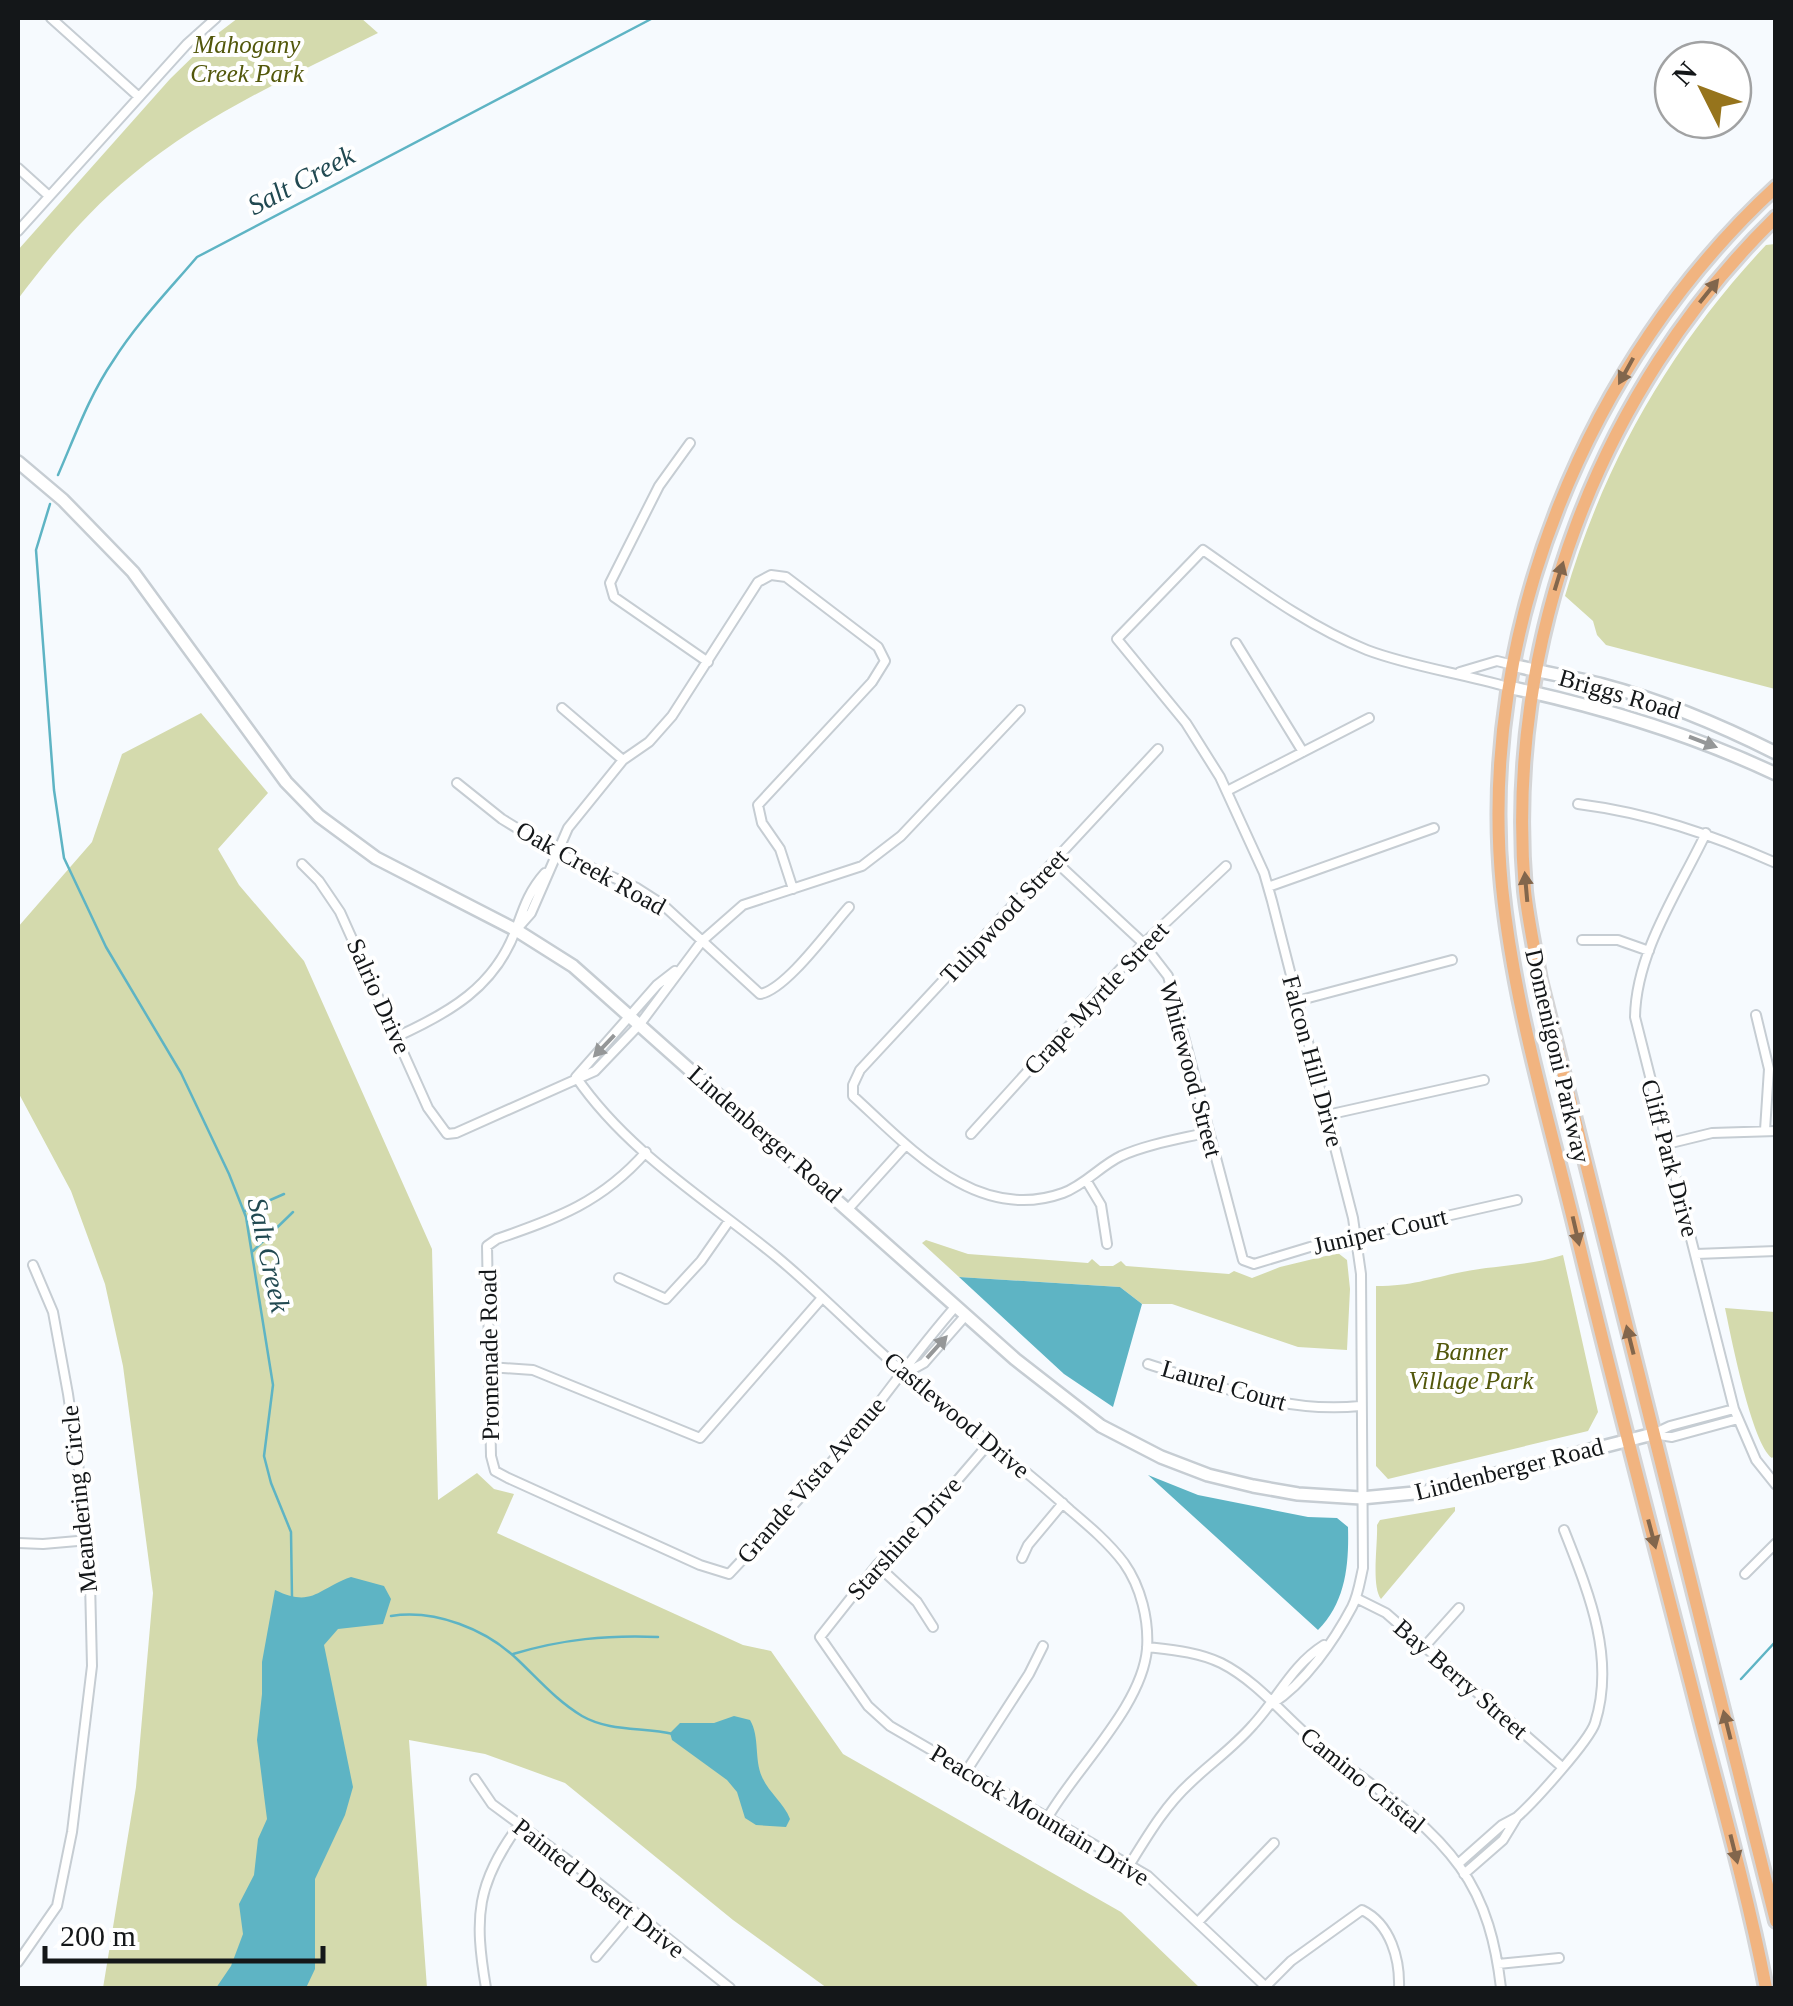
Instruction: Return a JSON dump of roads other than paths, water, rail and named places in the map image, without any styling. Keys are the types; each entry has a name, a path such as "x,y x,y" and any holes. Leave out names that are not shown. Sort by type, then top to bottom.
{"main road":[{"name":"Domenigoni Parkway","path":"1766,1988 1523,1015 1509,942 1500,842 1501,758 1508,687 1552,526 1578,463 1621,379 1674,299 1712,252 1776,187"},
{"name":"Domenigoni Parkway","path":"1776,217 1721,275 1682,325 1622,422 1571,538 1548,610 1524,750 1526,892 1540,980 1776,1921"}],"street":[{"path":"51,18 139,97"},
{"path":"18,231 216,18"},
{"path":"18,168 49,196"},
{"path":"690,442 659,486 610,582 614,597 708,662"},
{"name":"Lindenberger Road","path":"18,462 64,500 133,572 300,798 376,858 516,930 574,966 961,1311 1101,1426 1160,1457 1208,1475 1298,1494 1361,1498 1425,1492 1653,1434"},
{"name":"Briggs Road","path":"1203,550 1323,630 1407,663 1460,672 1627,715 1776,774"},
{"name":"Falcon Hill Drive","path":"1130,1864 1173,1800 1223,1756 1272,1704 1281,1684 1311,1653 1328,1642 1356,1598 1362,1568 1361,1274 1327,1115 1268,887 1227,791 1186,723 1116,639 1203,550"},
{"path":"396,1037 464,1002 488,977 531,913 568,828 623,760 649,742 672,716 758,582 770,575 786,576 878,647 885,661 872,682 758,805 762,823 780,849 793,889"},
{"path":"1236,643 1303,752"},
{"name":"Briggs Road","path":"1460,672 1498,661 1601,684 1668,705 1776,753"},
{"path":"562,708 623,760"},
{"path":"576,1077 636,1020 657,985 743,905 862,866 901,836 1020,710"},
{"path":"1227,791 1370,718"},
{"name":"Tulipwood Street","path":"906,1145 854,1096 853,1085 860,1070 1158,749"},
{"name":"Oak Creek Road","path":"457,783 502,819 556,852 638,888 662,904 760,994 770,992 849,907"},
{"path":"1578,804 1661,818 1776,862"},
{"path":"1268,887 1434,828"},
{"name":"Cliff Park Drive","path":"1706,833 1638,979 1635,1016 1734,1408 1756,1460 1776,1484"},
{"name":"Whitewood Street","path":"1055,861 1143,944 1161,964 1172,987 1243,1260"},
{"name":"Salrio Drive","path":"302,864 340,912 428,1108 447,1134 456,1134 576,1077"},
{"name":"Crape Myrtle Street","path":"970,1134 1143,944 1226,866"},
{"path":"1582,940 1618,940 1650,950"},
{"path":"1298,1001 1452,960"},
{"path":"1667,1144 1712,1133 1770,1131 1769,1068 1756,1014"},
{"name":"Castlewood Drive","path":"576,1077 604,1115 780,1259 904,1374 991,1441 1110,1546 1128,1570 1144,1605 1144,1665 1130,1696 1048,1817"},
{"path":"1327,1115 1484,1080"},
{"path":"849,1208 906,1145 950,1180 982,1194 1036,1200 1065,1192 1118,1157 1209,1132"},
{"name":"Promenade Road","path":"496,1472 491,1456 487,1246 592,1200 616,1184 646,1152"},
{"path":"1086,1180 1101,1206 1106,1244"},
{"name":"Juniper Court","path":"1243,1260 1254,1264 1310,1247 1517,1200"},
{"path":"618,1278 666,1299 729,1221"},
{"path":"1696,1254 1776,1251"},
{"name":"Meandering Circle","path":"18,1962 57,1906 72,1832 92,1666 89,1540 53,1312 33,1266"},
{"path":"490,1367 533,1370 700,1438 822,1298"},
{"name":"Grande Vista Avenue","path":"496,1472 700,1565 729,1574 832,1461 904,1374 914,1354 961,1311"},
{"name":"Laurel Court","path":"1148,1364 1274,1404 1332,1409 1360,1406"},
{"path":"1653,1434 1734,1408"},
{"path":"1653,1434 1672,1437 1738,1419"},
{"name":"Starshine Drive","path":"820,1638 877,1565 991,1441"},
{"path":"1022,1558 1028,1545 1063,1504"},
{"path":"1464,1874 1510,1832 1517,1818 1594,1726 1604,1672 1599,1634 1564,1530"},
{"path":"18,1543 89,1540"},
{"path":"1745,1574 1776,1543"},
{"path":"877,1565 917,1602 933,1627"},
{"name":"Bay Berry Street","path":"1356,1598 1386,1613 1562,1767"},
{"path":"1424,1646 1459,1608"},
{"name":"Peacock Mountain Drive","path":"820,1638 879,1716 902,1734 1130,1864 1266,1988"},
{"path":"966,1770 1029,1674 1042,1646"},
{"name":"Camino Cristal","path":"1147,1647 1208,1657 1236,1672 1383,1792 1458,1864 1488,1920 1501,1988"},
{"name":"Painted Desert Drive","path":"475,1780 492,1804 725,1987"},
{"path":"1458,1864 1502,1825 1517,1818"},
{"path":"486,1988 480,1937 482,1893 498,1854 519,1825"},
{"path":"1198,1922 1274,1843"},
{"path":"1266,1988 1291,1960 1362,1910 1379,1922 1390,1942 1400,1964 1398,1988"},
{"path":"596,1957 633,1913"},
{"path":"1498,1964 1559,1958"}],"water":[{"path":"959,1277 1120,1287 1142,1304 1113,1407 1064,1374"},
{"path":"1148,1475 1198,1495 1308,1517 1337,1518 1348,1527 1344,1582 1335,1607 1318,1630"},
{"path":"351,1577 384,1586 391,1599 383,1624 338,1629 324,1645 353,1787 345,1815 315,1879 315,1969 306,1988 216,1988 231,1966 243,1934 239,1904 254,1875 258,1839 267,1819 257,1740 262,1662 275,1590 307,1597"},
{"path":"734,1716 750,1720 760,1770 790,1819 786,1827 756,1825 745,1818 737,1792 727,1780 672,1740 670,1733 680,1723 714,1723"}],"waterway":[{"name":"Salt Creek","path":"58,475 104,374 142,320 197,257 653,18"},
{"name":"Salt Creek","path":"50,504 36,550 54,790 64,858 106,947 181,1073 246,1217 273,1385 264,1456 291,1532 292,1598"},
{"path":"245,1211 284,1194"},
{"path":"253,1251 293,1212"},
{"path":"391,1616 442,1619 491,1639 556,1697 593,1721 673,1734"},
{"path":"513,1654 585,1639 658,1637"},
{"path":"1741,1679 1776,1641"}],"park label":[{"name":"Mahogany Creek Park","path":"247,58"},
{"name":"Banner Village Park","path":"1471,1366"}]}
